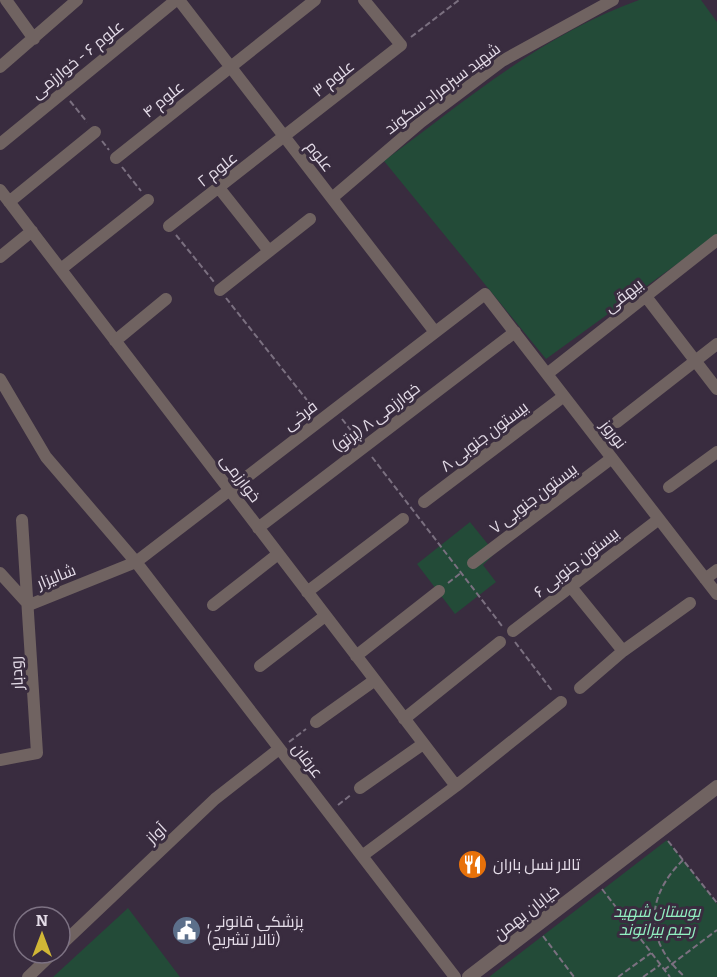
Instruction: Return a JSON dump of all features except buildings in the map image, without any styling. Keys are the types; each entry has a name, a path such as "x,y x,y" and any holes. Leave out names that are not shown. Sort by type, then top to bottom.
{"street":[{"path":"6,0 34,39"},
{"path":"0,67 77,0"},
{"name":"علوم","path":"178,0 435,332"},
{"name":"علوم ۶ - خوارزمی","path":"0,144 178,0"},
{"name":"علوم ۴","path":"116,158 315,0"},
{"path":"364,0 401,45"},
{"name":"شهید سبزمراد سگوند","path":"332,198 421,122 502,61 613,0"},
{"name":"علوم ۳","path":"285,137 401,45"},
{"path":"9,202 95,132"},
{"name":"علوم ۲","path":"169,226 285,137"},
{"path":"219,188 269,251"},
{"name":"خوارزمی","path":"0,190 456,786"},
{"path":"61,269 148,200"},
{"path":"220,290 310,219"},
{"path":"0,256 32,231"},
{"name":"بیهقی","path":"547,374 647,298 717,240"},
{"name":"فرخی","path":"136,562 485,294"},
{"name":"نوروز","path":"485,294 717,594"},
{"path":"115,341 166,298"},
{"path":"647,298 717,389"},
{"name":"خوارزمی ۸ (پرتو)","path":"258,528 515,332"},
{"path":"617,422 717,344"},
{"path":"0,379 46,457 136,562"},
{"name":"بیستون جنوبی ۸","path":"424,502 564,396"},
{"path":"669,487 717,452"},
{"name":"بیستون جنوبی ۷","path":"473,564 612,458"},
{"path":"308,592 403,519"},
{"name":"بیستون جنوبی ۶","path":"404,719 506,634 659,519"},
{"name":"رودبار","path":"0,760 37,753 22,520"},
{"path":"213,604 278,554"},
{"name":"شالیزار","path":"0,573 29,605 136,562"},
{"name":"عرفان","path":"136,562 455,977"},
{"path":"705,579 717,570"},
{"path":"571,586 623,651"},
{"path":"356,656 439,591"},
{"path":"580,688 623,651 690,603"},
{"path":"260,666 325,616"},
{"path":"316,722 375,680"},
{"path":"362,856 456,786 561,702"},
{"path":"360,788 423,744"},
{"name":"آواز","path":"72,935 215,799 279,748"},
{"name":"خیابان بهمن","path":"469,977 717,787"},
{"path":"28,977 40,965"}],"path":[{"path":"401,45 459,0"},
{"path":"62,92 148,200"},
{"path":"169,226 322,419"},
{"path":"334,409 506,634 561,702"},
{"path":"403,519 424,502"},
{"path":"439,591 473,564"},
{"path":"279,748 316,722"},
{"path":"328,812 360,788"},
{"path":"659,830 717,903"},
{"path":"683,860 669,874 659,891 654,910 654,929 660,948 671,965 685,977"},
{"path":"595,879 670,977"},
{"path":"535,926 574,977"},
{"path":"664,970 717,930"},
{"path":"618,977 651,953"},
{"path":"643,977 660,965"}],"green space":[{"path":"639,0 701,0 717,22 717,235 546,359 384,161 537,50 604,14"},
{"path":"470,522 495,553 483,565 496,582 455,614 417,564"},
{"name":"بوستان شهید رحیم بیرانوند","path":"667,840 717,904 717,977 489,977"},
{"path":"128,908 180,977 53,977 66,965 72,965 72,960"}],"place":[{"name":"تالار نسل باران","path":"472,864"},
{"name":"پزشکی قانونی (تالار تشریح)","path":"186,930"}]}
